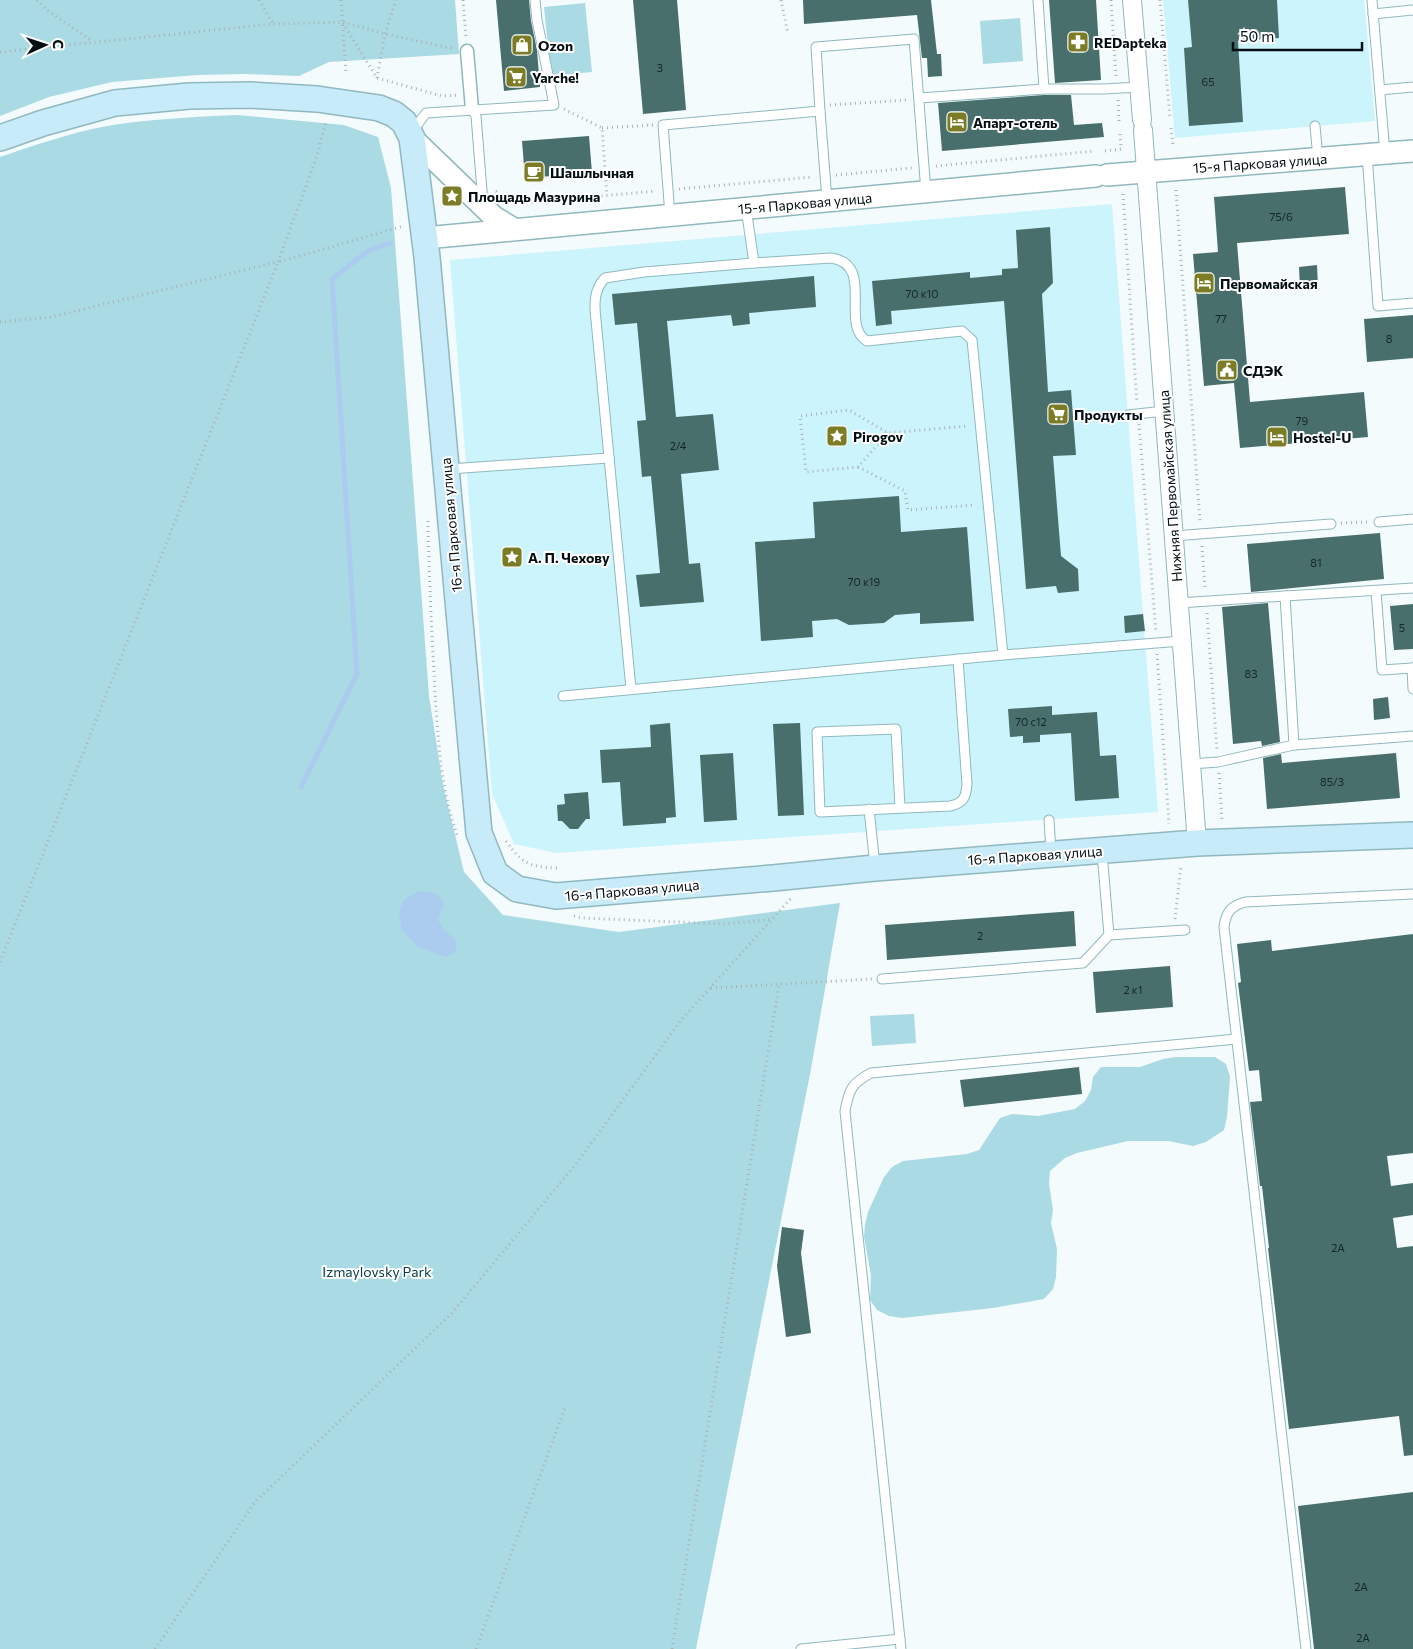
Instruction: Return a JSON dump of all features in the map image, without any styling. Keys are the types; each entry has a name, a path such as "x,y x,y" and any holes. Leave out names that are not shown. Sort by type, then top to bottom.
{"main road":[{"path":"0,138 43,123 116,104 189,96 250,95 317,99 379,108 394,114 404,122 411,136"},
{"name":"16-я Парковая улица","path":"411,136 424,230 479,833 495,873 517,889 556,896 1101,850 1190,850 1413,834"}],"street":[{"name":"Нижняя Первомайская улица","path":"1132,0 1191,764 1190,850"},
{"path":"467,51 472,110"},
{"path":"411,136 487,197 494,216 514,229"},
{"name":"15-я Парковая улица","path":"424,230 514,229 1146,172 1413,151"}],"lane":[{"path":"411,136 426,113 554,105 537,20 536,0"},
{"path":"1038,0 1044,89"},
{"path":"1372,0 1380,90 1376,154 1378,306 1413,303"},
{"path":"1373,14 1413,10"},
{"path":"827,201 816,47 914,39 926,192"},
{"path":"920,98 1044,89 1117,89 1139,87"},
{"path":"1380,90 1413,87"},
{"path":"670,215 663,125 820,109"},
{"path":"472,110 476,116 487,197"},
{"path":"1315,126 1318,158"},
{"path":"746,208 754,263"},
{"path":"631,689 594,305 598,286 606,278 644,272 754,263 839,259 849,265 853,275 859,331 863,339 867,341 962,331 972,340 1003,655"},
{"path":"1128,415 1164,412"},
{"path":"446,469 610,458"},
{"path":"1379,522 1413,519"},
{"path":"1173,536 1331,524"},
{"path":"1179,603 1413,588"},
{"path":"1376,591 1382,670 1412,668 1413,689"},
{"path":"1285,596 1294,746"},
{"path":"563,696 1003,655 1182,641"},
{"path":"900,808 896,729 818,732 820,812 950,806 961,802 964,799 967,784 958,659"},
{"path":"1191,764 1218,762 1294,746 1413,736"},
{"path":"869,809 875,868"},
{"path":"1049,820 1051,854"},
{"path":"1101,850 1109,935"},
{"path":"1306,1649 1224,927 1226,915 1234,906 1245,902 1413,894"},
{"path":"882,979 1083,963 1109,935 1185,930"},
{"path":"901,1649 845,1111 848,1092 858,1080 872,1073 1236,1039"},
{"path":"801,1649 900,1639"}],"path":[{"path":"37,0 48,11 93,41"},
{"path":"259,0 274,24"},
{"path":"341,0 346,74"},
{"path":"377,78 385,34 396,0"},
{"path":"0,52 93,41 274,24 318,22 343,22 385,34 467,51 463,0"},
{"path":"781,0 788,34"},
{"path":"1110,0 1119,122"},
{"path":"1160,0 1170,118"},
{"path":"343,22 377,78 442,96 471,94"},
{"path":"820,109 920,98"},
{"path":"554,105 587,119 602,128 663,125"},
{"path":"0,962 278,262 317,156 326,120"},
{"path":"602,128 607,195"},
{"path":"1171,128 1173,145"},
{"path":"1105,151 1121,149 1120,132"},
{"path":"487,197 514,204 1094,152"},
{"path":"1176,190 1222,822"},
{"path":"1123,194 1169,827"},
{"path":"0,322 51,316 278,262 403,226 424,230"},
{"path":"981,425 888,433 848,410 800,416 806,472 858,467 905,491 908,510 989,505"},
{"path":"858,467 888,433"},
{"path":"428,519 430,604 439,745 451,817 461,844"},
{"path":"1331,524 1379,522"},
{"path":"1174,930 1190,850"},
{"path":"155,1649 255,1502 452,1314 576,1164 682,1019 798,890"},
{"path":"572,916 630,921 725,924 772,919"},
{"path":"710,988 882,979"},
{"path":"672,1649 780,984"},
{"path":"476,1649 566,1405"}],"shaded area":[{"path":"1163,0 1364,0 1375,121 1175,138"},
{"path":"1112,204 1158,812 556,853 514,844 492,794 450,260"},
{"path":"419,891 435,893 444,903 438,920 444,930 456,940 456,951 446,957 418,947 402,931 399,912 404,900"}],"green space":[{"path":"0,0 455,0 459,54 329,62 299,76 197,75 112,82 49,97 0,116"},
{"path":"585,3 592,72 551,76 544,7"},
{"path":"1020,18 1023,61 983,64 980,21"},
{"name":"Izmaylovsky Park","path":"237,115 344,125 378,137 391,188 429,696 443,785 464,872 503,915 619,932 840,903 811,1069 696,1649 0,1649 0,157 66,136 107,126 155,120"},
{"path":"914,1014 916,1043 872,1046 870,1016"},
{"path":"1215,1057 1226,1064 1230,1077 1227,1117 1224,1130 1206,1142 1193,1146 1168,1141 1128,1141 1077,1153 1065,1158 1050,1171 1049,1184 1053,1210 1051,1223 1057,1249 1056,1277 1053,1289 1044,1299 993,1308 902,1318 889,1316 877,1310 870,1300 871,1275 864,1237 865,1224 868,1212 884,1177 892,1167 903,1161 967,1154 979,1150 1000,1118 1012,1114 1038,1116 1075,1109 1085,1101 1091,1090 1093,1077 1101,1067 1140,1067 1163,1059"}],"building":[{"path":"496,0 529,0 537,50 540,87 504,91"},
{"path":"633,0 677,0 686,110 643,114"},
{"path":"803,0 931,0 937,54 941,54 942,76 928,77 927,58 922,58 917,15 804,24"},
{"path":"1049,0 1096,0 1101,80 1055,83"},
{"path":"1188,0 1277,0 1279,38 1238,41 1243,122 1189,126 1184,48 1192,47"},
{"path":"1044,95 1071,95 1074,125 1102,123 1104,137 942,151 938,103"},
{"path":"589,136 592,173 525,178 522,141"},
{"path":"1345,187 1349,234 1237,243 1250,402 1364,392 1368,437 1240,448 1234,383 1204,386 1193,254 1218,252 1214,197"},
{"path":"1050,227 1053,283 1042,294 1048,392 1071,390 1076,455 1053,456 1061,556 1078,569 1079,591 1058,593 1056,586 1026,589 1004,301 891,311 892,324 876,326 872,281 970,272 970,278 1002,275 1002,269 1018,268 1016,230"},
{"path":"1317,265 1318,287 1300,289 1299,267"},
{"path":"814,276 816,307 749,313 750,324 733,326 731,315 667,321 676,417 713,414 719,470 681,474 689,564 700,563 704,602 640,607 636,575 660,573 651,476 642,477 637,421 646,420 637,323 615,325 612,294"},
{"path":"1413,315 1413,358 1367,362 1364,319"},
{"path":"899,496 901,532 967,527 974,621 920,624 920,613 895,615 884,623 849,625 837,619 812,621 813,637 761,641 755,542 815,538 813,502"},
{"path":"1380,533 1384,579 1251,592 1247,544"},
{"path":"1268,603 1280,742 1262,746 1261,741 1233,744 1222,607"},
{"path":"1413,604 1413,649 1394,650 1390,606"},
{"path":"1143,614 1145,631 1125,633 1124,616"},
{"path":"1388,697 1390,718 1374,720 1373,699"},
{"path":"1052,706 1052,715 1097,712 1100,756 1116,755 1119,798 1075,801 1071,733 1040,735 1040,742 1023,743 1023,736 1010,737 1008,709"},
{"path":"670,723 676,817 666,818 666,823 623,826 620,782 602,783 600,750 651,747 650,725"},
{"path":"800,723 804,815 778,816 773,724"},
{"path":"733,753 737,820 704,822 700,755"},
{"path":"1396,753 1400,798 1267,809 1263,758 1281,754 1282,763"},
{"path":"588,792 590,819 586,819 578,829 570,829 562,821 558,821 557,805 565,804 564,794"},
{"path":"1074,911 1076,946 887,960 885,925"},
{"path":"1413,934 1413,1153 1387,1156 1391,1186 1413,1183 1413,1215 1393,1218 1397,1248 1413,1246 1413,1455 1404,1456 1399,1416 1289,1429 1262,1186 1260,1186 1250,1102 1262,1101 1259,1070 1249,1071 1238,983 1241,982 1237,944 1271,940 1272,951"},
{"path":"1170,966 1173,1007 1096,1013 1093,972"},
{"path":"1079,1067 1082,1094 964,1107 960,1080"},
{"path":"782,1227 804,1230 801,1253 811,1333 786,1337 777,1266"},
{"path":"1413,1492 1413,1649 1314,1649 1298,1506"}],"waterway":[{"path":"301,787 357,674 332,279 368,251 390,243"}],"place":[{"name":"REDapteka","path":"1078,42"},
{"name":"Ozon","path":"522,45"},
{"name":"Yarche!","path":"516,77"},
{"name":"Апарт-отель","path":"957,122"},
{"name":"Шашлычная","path":"534,172"},
{"name":"Площадь Мазурина","path":"452,196"},
{"name":"Первомайская","path":"1204,283"},
{"name":"СДЭК","path":"1227,370"},
{"name":"Продукты","path":"1058,414"},
{"name":"Pirogov","path":"837,436"},
{"name":"Hostel-U","path":"1277,437"},
{"name":"А. П. Чехову","path":"512,557"}]}
